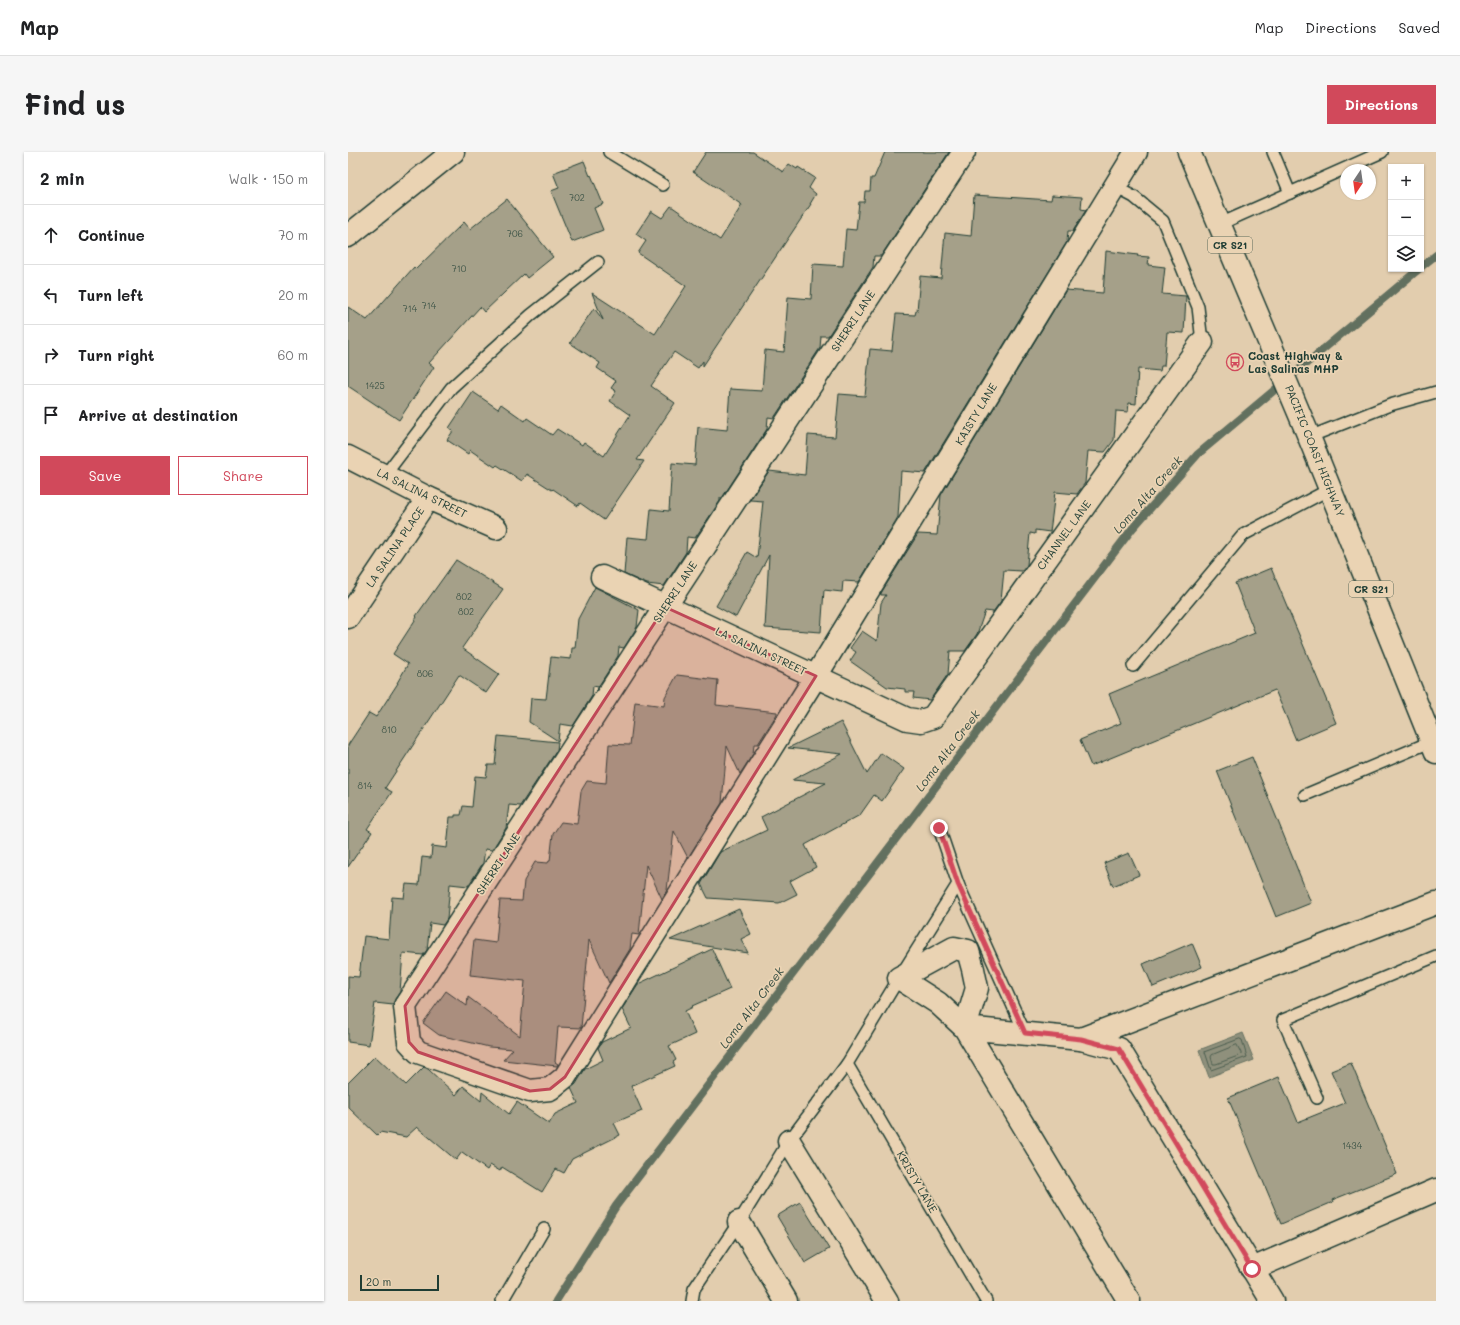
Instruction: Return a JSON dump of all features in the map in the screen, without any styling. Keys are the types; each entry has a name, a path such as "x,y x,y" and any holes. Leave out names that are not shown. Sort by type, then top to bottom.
{"street":[{"path":"348,236 453,152"},
{"name":"SHERRI LANE","path":"816,676 565,1077 550,1090 530,1091 418,1052 409,1042 406,1006 665,607 964,152"},
{"name":"KAISTY LANE","path":"816,676 1136,152"},
{"name":"PACIFIC COAST HIGHWAY","path":"1190,152 1269,339 1435,744"},
{"name":"CHANNEL LANE","path":"921,721 933,717 1202,342"},
{"name":"LA SALINA STREET","path":"348,458 428,498 496,528"},
{"name":"LA SALINA PLACE","path":"348,617 428,498"},
{"name":"LA SALINA STREET","path":"602,577 816,676 907,720 921,721"},
{"path":"1081,1039 1436,903"},
{"path":"965,1028 977,988 968,951 954,948 899,978 938,1003 965,1028 1129,1301"},
{"path":"965,1028 1081,1039 1119,1049 1272,1301"},
{"path":"789,1141 887,1301"},
{"path":"1252,1269 1436,1190"},
{"path":"739,1222 786,1301"}],"lane":[{"path":"609,152 663,185"},
{"path":"1273,152 1290,193"},
{"path":"1220,224 1382,152"},
{"path":"1115,187 1134,197 1163,221 1198,307 1202,342"},
{"path":"385,476 451,388 531,315 598,262"},
{"path":"1307,432 1390,405 1436,392"},
{"path":"1133,666 1244,535 1330,489"},
{"path":"1305,795 1435,744"},
{"path":"939,828 958,884 1025,1033"},
{"path":"692,1301 694,1289 739,1222 789,1141 847,1064 958,884"},
{"path":"1317,1098 1282,1020 1436,956"},
{"name":"KRISTY LANE","path":"847,1064 986,1301"},
{"path":"502,1301 544,1229"}],"highlighted area":[{"path":"665,607 816,676 565,1077 550,1089 530,1091 418,1052 409,1042 405,1006"}],"water":[{"path":"1243,1033 1254,1060 1209,1077 1199,1050"}],"building":[{"path":"706,152 753,152 783,172 789,164 797,169 798,167 815,178 809,188 816,194 811,204 703,366 703,361 698,368 674,352 651,386 675,403 637,460 644,461 604,520 580,503 578,506 527,474 522,481 497,465 495,467 470,450 468,454 447,440 453,431 449,428 473,392 498,409 501,404 525,421 527,418 552,435 557,429 582,445 584,442 604,456 630,415 610,401 616,391 611,388 616,381 597,368 600,363 570,343 594,308 603,320 592,293 655,334 686,286 638,253 646,241 636,234 651,211 662,218 671,206 720,240 742,205 693,172"},
{"path":"885,152 949,152 881,256 874,256 873,267 828,336 821,336 820,348 774,418 768,417 767,429 695,538 687,537 686,552 664,586 647,584 624,574 627,537 648,539 651,509 669,511 672,463 695,465 698,427 727,430 730,389 762,391 765,350 784,352 788,297 811,299 813,264 843,266 846,229 856,230 859,202 864,202 865,191 870,191 871,178 874,178"},
{"path":"584,161 603,204 594,208 603,230 572,242 551,191 559,188 553,173"},
{"path":"974,195 1051,200 1052,195 1082,197 1081,209 1086,210 1073,231 1068,231 1067,242 925,473 901,471 898,517 859,582 843,581 842,592 824,590 821,632 765,628 769,555 736,617 716,606 747,552 757,558 763,501 750,500 769,471 805,475 808,435 835,437 839,394 865,396 870,349 892,351 896,314 915,315 917,311 920,276 941,278 945,233 971,236"},
{"path":"507,199 553,257 527,278 524,274 484,312 480,307 429,363 434,367 399,420 348,386 348,307 367,320 414,267 416,269 464,222 470,229"},
{"path":"1106,251 1149,257 1148,265 1165,267 1162,294 1186,296 1184,333 1167,332 1164,366 1161,366 1160,371 1138,369 1136,404 1129,403 1128,412 1116,411 1114,440 1105,452 1088,451 1085,483 1077,494 1055,492 1050,532 1035,530 1035,534 1030,533 1027,565 1022,571 1004,570 1001,601 993,612 985,611 977,634 965,651 950,651 948,674 930,700 913,698 914,692 905,692 905,689 887,687 850,661 856,652 850,648 862,631 877,641 881,603 886,595 881,595 881,593 918,534 937,535 941,495 1066,290 1103,293"},
{"path":"456,560 503,589 462,648 499,674 486,693 459,675 385,788 392,792 367,829 372,832 348,867 348,745 369,713 376,717 398,683 408,664 393,654 417,617 416,616"},
{"path":"1271,568 1336,723 1296,740 1275,690 1091,766 1080,740 1121,723 1109,694 1255,633 1235,583"},
{"path":"595,587 639,610 637,627 624,648 619,647 618,656 598,687 593,686 592,696 573,726 560,724 558,741 529,722 531,698 546,699 551,657 571,659 572,648 575,648 578,619"},
{"path":"677,675 718,680 716,705 777,712 777,714 758,744 754,744 753,754 740,774 727,746 722,803 688,858 674,831 667,890 662,899 646,865 639,935 632,934 630,949 609,983 589,940 581,1028 558,1027 555,1062 558,1064 557,1066 503,1060 513,1049 489,1047 439,1035 423,1023 446,991 467,1006 468,997 520,1036 525,981 470,975 474,940 496,943 500,900 522,901 524,881 535,862 548,863 550,861 553,834 561,822 577,824 581,791 587,781 606,783 609,744 630,745 635,702 664,706 665,697"},
{"path":"841,722 867,774 881,753 904,769 882,801 874,795 860,815 805,845 816,867 790,881 797,894 779,903 708,898 701,884 720,852 767,830 761,817 826,783 792,780 842,754 788,748"},
{"path":"498,736 558,742 557,750 520,806 509,805 506,828 492,850 485,849 483,863 468,886 450,884 447,919 443,925 430,923 427,950 423,955 403,953 400,992 393,1005 375,1003 369,1045 348,1042 348,976 359,977 364,936 389,939 392,897 404,898 406,884 419,885 422,857 431,858 432,846 447,848 450,817 461,815 463,806 472,807 475,776 486,777 488,765 495,765"},
{"path":"1252,757 1311,903 1276,917 1217,771"},
{"path":"1129,853 1139,875 1113,886 1104,863"},
{"path":"739,909 751,934 741,939 748,953 670,940"},
{"path":"1192,943 1202,967 1153,987 1143,964"},
{"path":"712,949 730,989 692,1006 693,1007 685,1011 695,1034 669,1046 676,1060 673,1062 675,1066 631,1086 642,1111 614,1123 620,1135 572,1159 564,1173 556,1169 542,1192 502,1167 500,1171 490,1165 487,1170 462,1152 456,1160 417,1127 406,1137 380,1132 377,1135 348,1107 348,1083 375,1056 406,1085 424,1067 456,1095 463,1086 481,1101 482,1092 509,1114 517,1102 549,1124 555,1114 578,1103 571,1088 576,1084 585,1069 603,1060 598,1048 602,1042 631,1028 622,1009 638,984"},
{"path":"1351,1063 1397,1174 1332,1200 1333,1202 1281,1224 1228,1098 1279,1077 1298,1122 1345,1103 1331,1071"},
{"path":"800,1202 829,1249 805,1263 777,1216"}],"waterway":[{"name":"Loma Alta Creek","path":"1424,265 1436,255"},
{"name":"Loma Alta Creek","path":"556,1301 616,1206 1132,529 1198,454 1415,272"}],"place":[{"name":"Coast Highway & Las Salinas MHP","path":"1235,362"}],"route":[{"path":"939,828 958,884 1025,1033 1081,1039 1119,1049 1252,1269"}]}
